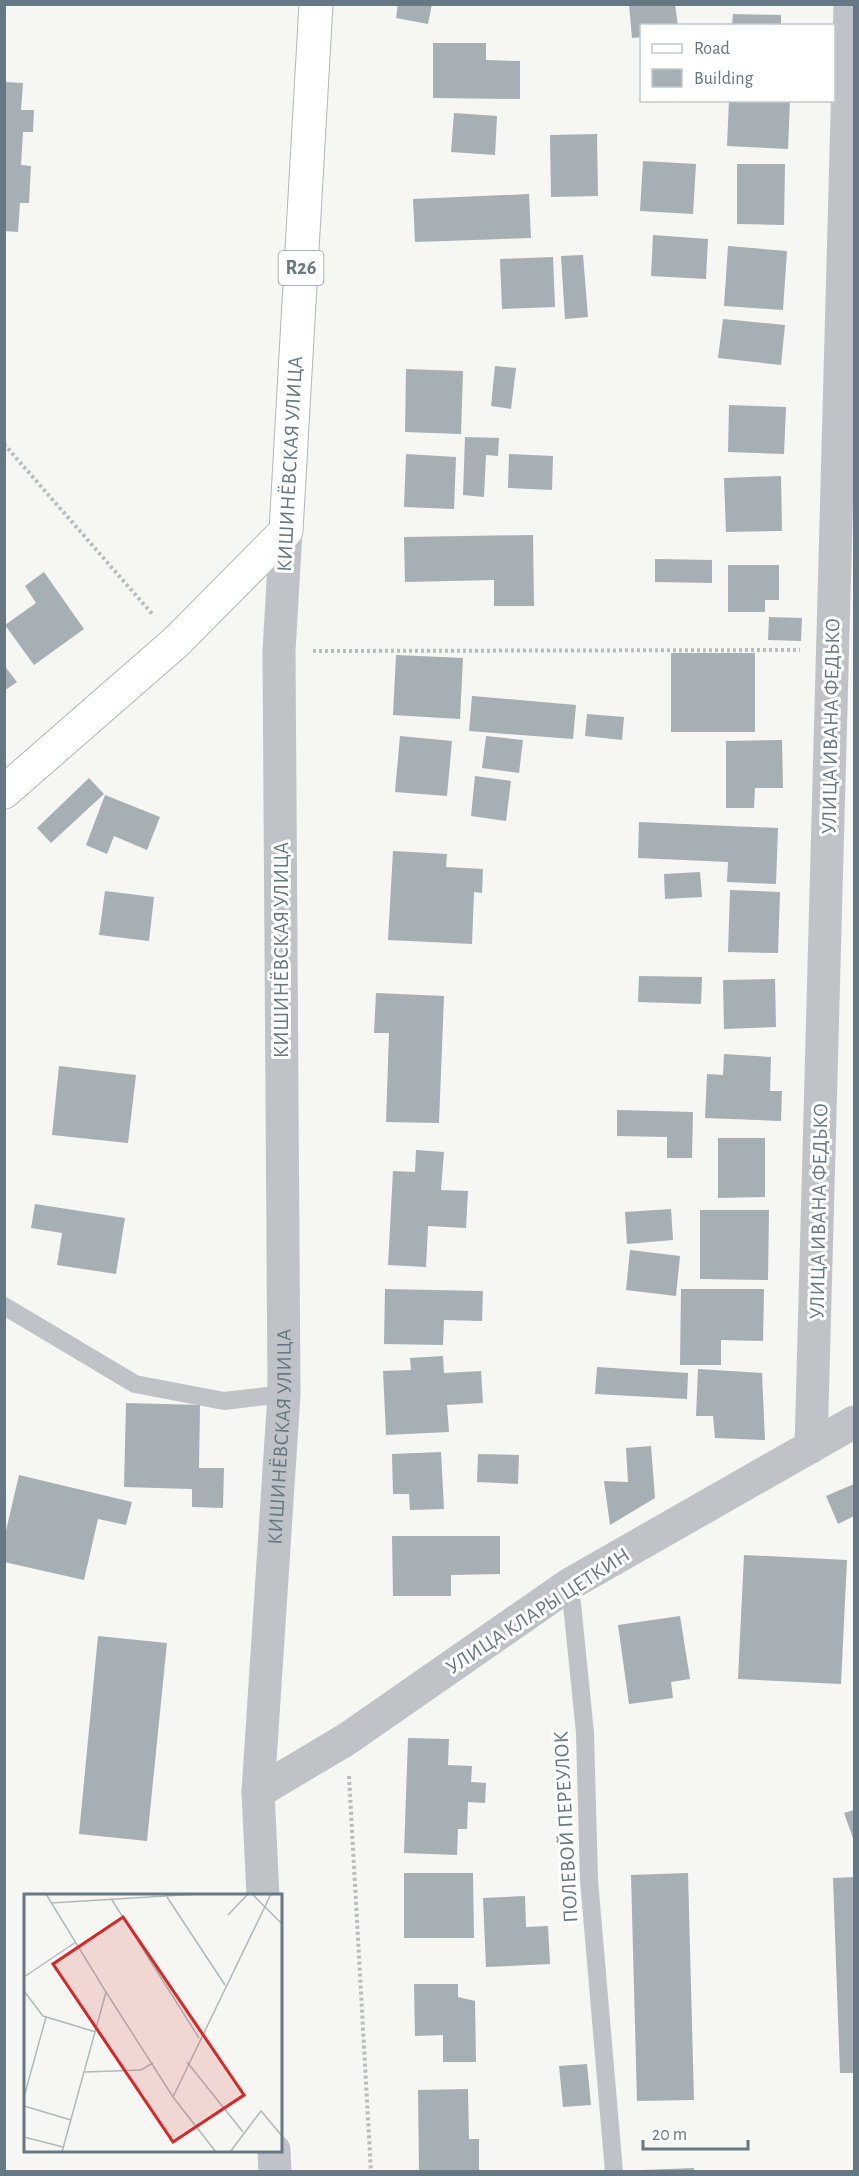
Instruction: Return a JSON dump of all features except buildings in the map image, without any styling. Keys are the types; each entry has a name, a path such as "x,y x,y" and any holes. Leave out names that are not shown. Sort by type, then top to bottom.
{"main road":[{"name":"КИШИНЁВСКАЯ УЛИЦА","path":"286,531 316,4"},
{"path":"4,792 176,642 286,531"}],"street":[{"name":"УЛИЦА ИВАНА ФЕДЬКО","path":"811,1447 850,4"},
{"name":"КИШИНЁВСКАЯ УЛИЦА","path":"263,1894 258,1792 284,1394 279,651 286,531"},
{"name":"УЛИЦА КЛАРЫ ЦЕТКИН","path":"258,1792 347,1739 570,1584 855,1422"},
{"path":"274,2152 275,2172"}],"lane":[{"path":"4,1306 135,1384 224,1401 284,1394"},
{"name":"ПОЛЕВОЙ ПЕРЕУЛОК","path":"570,1584 585,1733 590,1880 603,2068 614,2172"}],"path":[{"path":"4,444 176,642"},
{"path":"279,651 833,650"},
{"path":"347,1739 371,2172"}]}
